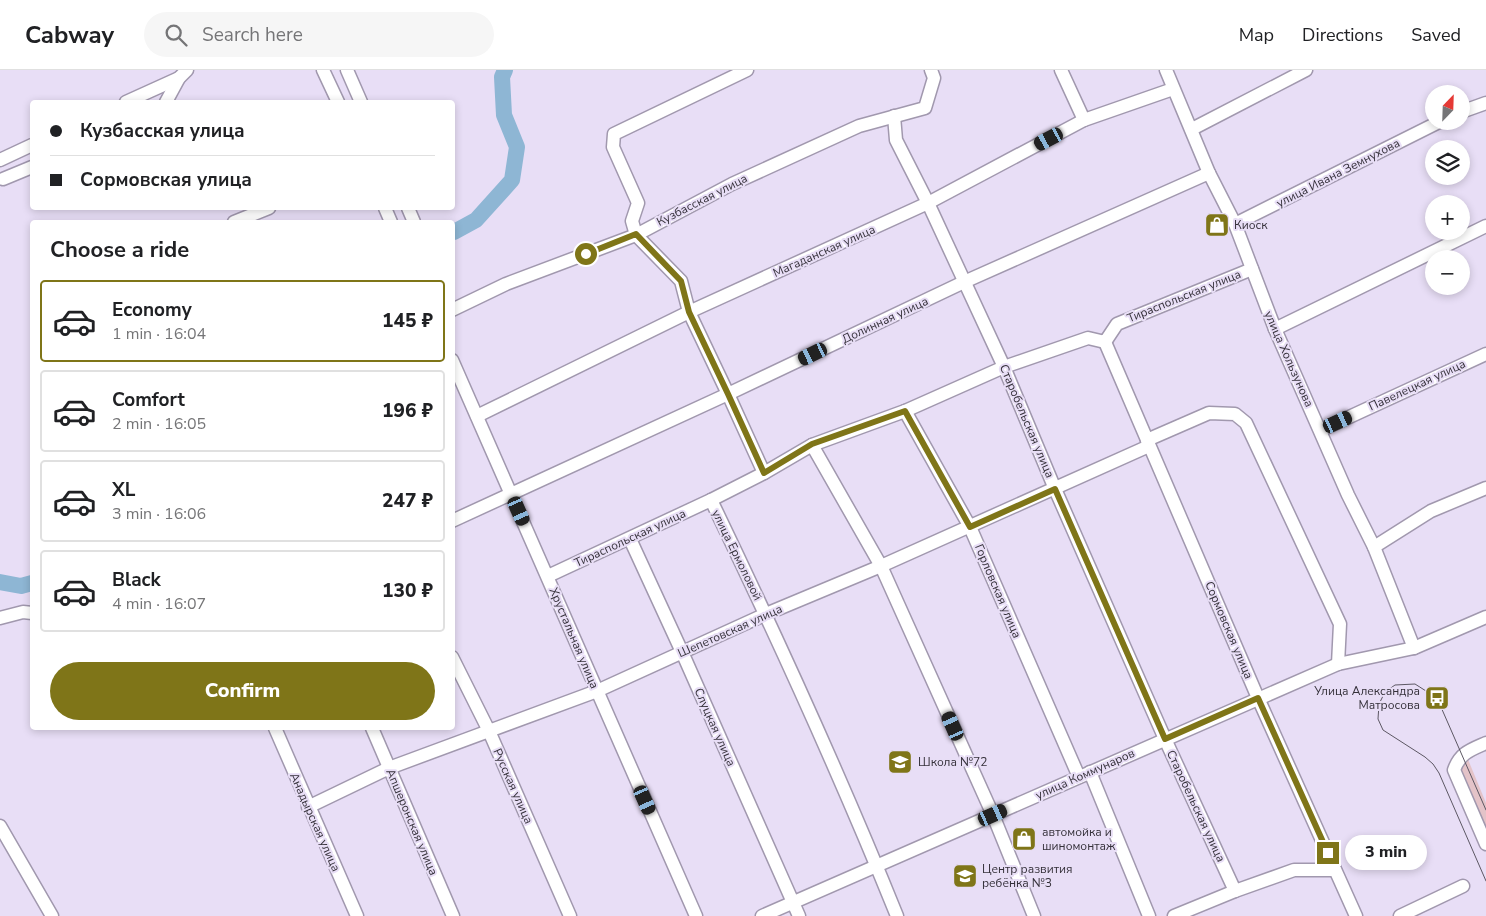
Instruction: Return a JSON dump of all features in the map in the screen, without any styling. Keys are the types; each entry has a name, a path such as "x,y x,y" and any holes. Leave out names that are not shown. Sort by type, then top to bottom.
{"street":[{"path":"323,70 337,100"},
{"path":"347,70 360,100"},
{"path":"747,70 614,134 613,147 638,203 632,221 636,234 681,281 689,312 764,473 812,444 905,411 1004,367 1088,338 1105,342"},
{"name":"Кузбасская улица","path":"455,309 506,284 636,234 732,184 860,126 925,108 934,78 930,70"},
{"path":"1061,70 1084,120"},
{"name":"улица Хользунова","path":"1166,70 1209,173 1235,224 1275,329 1348,495 1374,547 1414,648"},
{"path":"1192,129 1306,70"},
{"path":"130,100 183,74"},
{"path":"167,100 183,74"},
{"name":"Магаданская улица","path":"477,416 689,312 928,203 1084,120 1173,89"},
{"path":"1470,109 1486,103"},
{"name":"Старобельская улица","path":"894,116 896,140 928,203 1004,367 1055,489 1165,739 1235,891"},
{"name":"улица Ивана Земнухова","path":"1235,224 1425,129"},
{"path":"0,160 30,146"},
{"path":"3,179 30,167"},
{"name":"Долинная улица","path":"455,520 728,394 964,282 1209,173"},
{"path":"239,220 264,210"},
{"path":"1275,329 1486,226"},
{"name":"Тираспольская улица","path":"1105,342 1117,324 1252,269"},
{"name":"Сормовская улица","path":"1105,342 1258,698 1356,916"},
{"name":"Павелецкая улица","path":"1321,430 1486,354"},
{"name":"Хрустальная улица","path":"455,367 696,916"},
{"name":"Горловская улица","path":"905,411 970,527 1148,916"},
{"name":"Шепетовская улица","path":"308,807 389,768 597,691 766,614 881,566 1055,489 1209,413 1235,414 1246,424 1340,624 1338,664"},
{"path":"812,444 881,566 993,815 1034,916"},
{"name":"улица Ермоловой","path":"764,473 711,500 766,614 897,916"},
{"path":"1374,547 1430,511 1486,488"},
{"name":"Тираспольская улица","path":"548,576 711,500"},
{"name":"Слуцкая улица","path":"630,539 682,652 798,916"},
{"path":"0,618 23,612 30,613"},
{"path":"1414,648 1486,617"},
{"name":"улица Коммунаров","path":"762,916 1338,664 1414,648"},
{"name":"Русская улица","path":"455,663 489,731 570,916"},
{"name":"Анадырская улица","path":"276,730 357,916"},
{"name":"Апшеронская улица","path":"373,730 453,916"},
{"path":"1486,743 1466,751 1457,762 1454,770 1486,844"},
{"path":"0,826 52,916"},
{"path":"1174,916 1235,891 1294,870 1335,870"},
{"path":"1400,916 1463,886"}],"shaded area":[{"path":"1467,757 1486,803 1486,836 1461,779 1460,763"}],"waterway":[{"path":"455,231 476,220 512,180 517,147 504,115 502,77 505,70"},
{"path":"0,582 21,586 30,584"}],"tram line":[{"path":"1486,810 1437,698 1415,684 1395,685 1385,692 1379,704 1378,719 1383,730 1433,764 1439,773 1486,881"}],"place":[{"name":"Киоск","path":"1217,225"},
{"name":"Улица Александра Матросова","path":"1437,698"},
{"name":"Школа №72","path":"900,762"},
{"name":"автомойка и шиномонтаж","path":"1024,839"},
{"name":"Центр развития ребёнка №3","path":"965,876"}],"route":[{"path":"586,254 636,234 681,281 689,312 764,473 812,444 905,411 970,527 1055,489 1165,739 1258,698 1328,853"}]}
